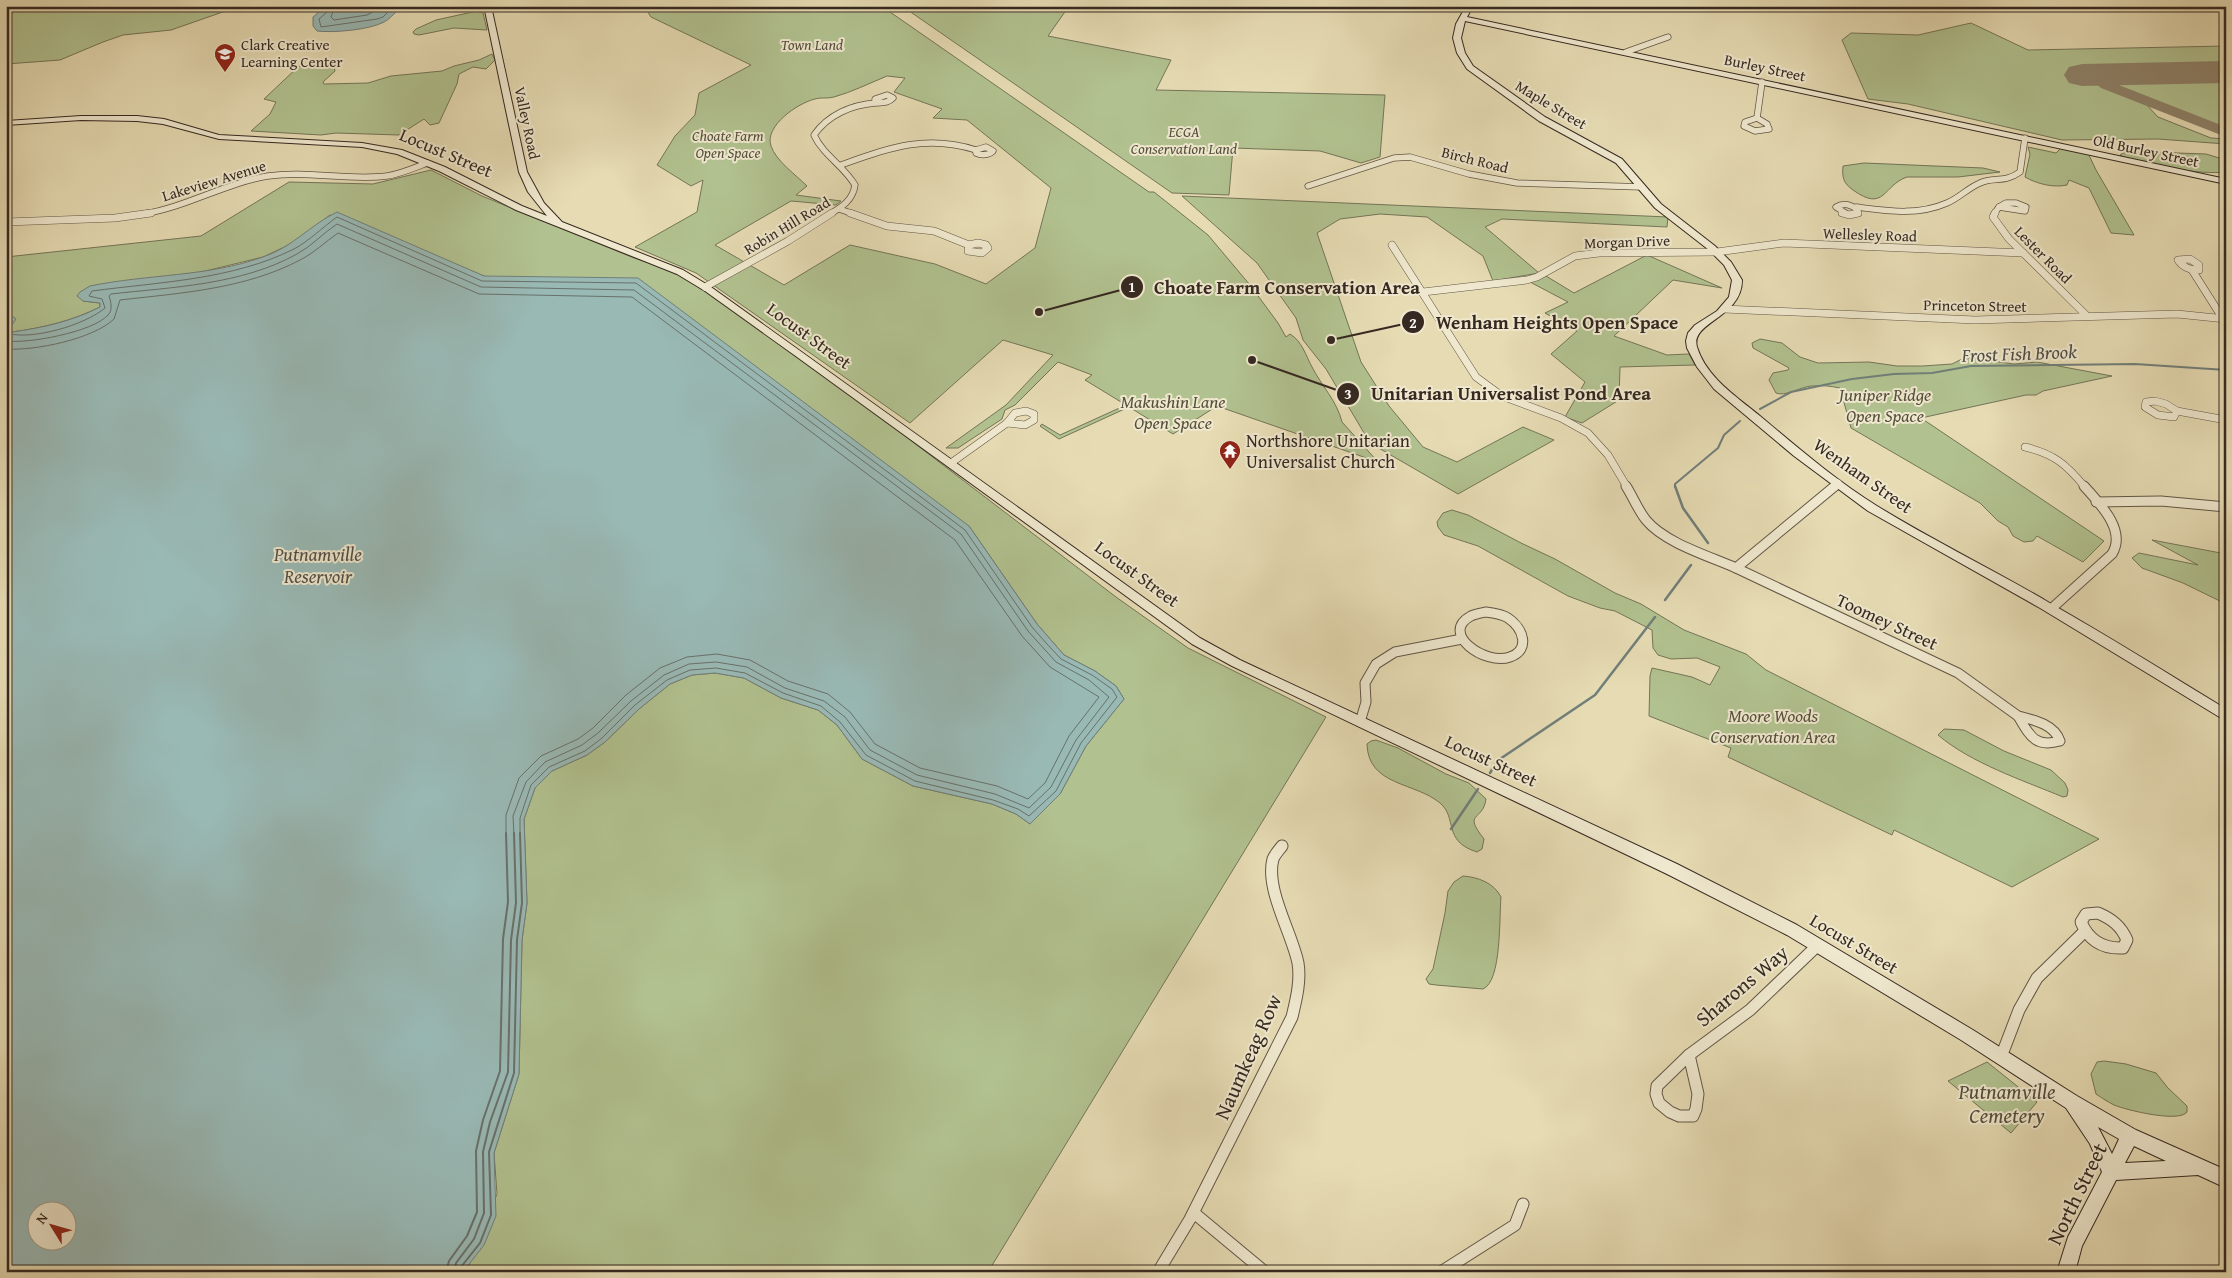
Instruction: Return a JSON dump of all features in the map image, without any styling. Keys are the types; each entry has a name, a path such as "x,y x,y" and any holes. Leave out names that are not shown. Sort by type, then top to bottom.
{"main road":[{"name":"Valley Road","path":"487,6 526,181 546,210 570,228"},
{"name":"Maple Street","path":"1470,6 1458,31 1458,45 1465,61 1474,71 1550,124 1619,161 1664,212"},
{"name":"Burley Street","path":"1464,18 2061,146"},
{"name":"Locust Street","path":"6,123 93,119 147,119 171,123 206,136 219,138 325,142 399,152 427,163 519,208 665,266 705,287 951,462 1196,641 1236,663 1672,869 1818,945 2001,1057 2070,1102 2130,1136 2226,1179"},
{"name":"Old Burley Street","path":"2061,146 2226,182"},
{"name":"Wenham Street","path":"1664,212 1717,252 1728,264 1737,280 1738,287 1733,298 1724,309 1698,327 1693,334 1692,348 1706,374 1724,392 1872,508 2051,609 2226,716"},
{"path":"2070,1102 2096,1138 2111,1172 2199,1168"},
{"name":"North Street","path":"2066,1272 2074,1243 2130,1136"}],"street":[{"path":"1626,52 1668,37"},
{"path":"1757,118 1762,82"},
{"name":"Robin Hill Road","path":"705,287 788,241 839,209 854,194 855,185 841,165 817,143 814,135 819,127 835,114 875,102"},
{"path":"1856,207 1907,213 1921,211 1948,203 1981,182 2013,178 2020,172 2025,138"},
{"path":"841,165 918,141 946,140 976,150"},
{"name":"Birch Road","path":"1308,186 1389,160 1410,157 1478,176 1517,183 1642,187"},
{"name":"Lakeview Avenue","path":"6,222 135,215 175,207 245,182 269,176 284,174 369,178 389,177 412,171 427,163"},
{"name":"Lester Road","path":"1999,207 1993,217 1996,224 2087,316"},
{"path":"839,209 887,226 934,231 969,245"},
{"name":"Wellesley Road","path":"1717,252 1784,243 2023,253"},
{"name":"Toomey Street","path":"1392,245 1468,367 1484,386 1506,398 1586,432 1604,450 1648,521 1675,539 1958,673 2018,716"},
{"name":"Morgan Drive","path":"1423,292 1527,280 1537,277 1569,259 1585,254 1717,252"},
{"path":"2192,270 2225,320"},
{"name":"Princeton Street","path":"1724,309 1975,320 2186,314 2225,320"},
{"path":"2177,411 2226,420"},
{"path":"951,462 1007,423"},
{"path":"2025,447 2044,452 2057,459 2077,478 2117,533 2116,548 2105,561 2051,609"},
{"path":"1736,568 1838,483"},
{"path":"2096,502 2160,501 2226,508"},
{"path":"1486,612 1507,617 1516,623 1522,630 1524,638 1520,651 1515,656 1499,659 1480,656 1472,651 1462,639 1460,631 1462,623 1467,617 1486,612"},
{"path":"1360,722 1366,702 1365,683 1376,664 1395,652 1462,639"},
{"name":"Naumkeag Row","path":"1158,1272 1194,1213 1292,1017 1296,999 1298,965 1291,933 1272,878 1273,858 1282,846"},
{"path":"2001,1057 2019,1010 2037,978 2084,932"},
{"name":"Sharons Way","path":"1689,1055 1698,1100 1697,1109 1693,1116 1687,1117 1670,1112 1659,1103 1656,1094 1657,1086 1660,1082 1689,1055 1750,1010 1818,945"},
{"path":"1441,1272 1515,1225 1523,1204"},
{"path":"1194,1213 1265,1272"}],"green space":[{"path":"6,6 240,6 171,30 123,35 60,60 6,64"},
{"path":"644,6 880,6 1149,192 1154,192 1208,235 1250,285 1286,337 1290,334 1298,341 1333,400 1342,422 1378,462 1217,406 1173,434 1129,407 1059,439 1040,426 1042,424 1060,435 1126,405 1085,380 1092,375 1058,362 1015,405 1005,410 1002,419 958,448 946,448 1006,405 1053,355 1003,340 910,423 696,273 635,247 697,212 703,180 691,186 657,165 675,136 695,115 699,93 751,65 651,17","holes":["887,76 905,78 894,92 942,109 933,118 967,120 1051,188 1035,248 986,284 935,264 850,245 784,285 715,245 791,201 836,205 841,201 796,195 807,186 777,157 771,146 770,138 773,131 777,123 784,116 808,101 841,95"]},
{"name":"ECGA Conservation Land","path":"902,6 1069,6 1048,36 1171,60 1156,90 1385,95 1380,157 1361,163 1320,151 1233,148 1229,195 1172,193"},
{"path":"477,11 483,13 487,30 454,28 419,35 413,32 436,20"},
{"path":"1971,23 2028,50 2226,46 2226,67 2075,70 2090,81 2145,103 2158,117 2211,138 2226,139 2226,144 2158,139 2062,140 1908,104 1868,99 1842,40 1851,33 1918,35"},
{"path":"492,54 495,60 486,69 473,67 459,74 457,84 439,123 430,125 424,119 399,135 336,133 321,135 251,131 270,114 276,102 264,99 299,66 334,67 335,71 323,82 324,84 368,83 391,76 442,71"},
{"path":"2226,78 2226,129 2122,89 2117,82 2121,80"},
{"path":"2028,147 2056,153 2062,147 2088,153 2134,235 2111,233 2089,188 2069,180 2067,185 2051,186 2025,177 2030,154"},
{"path":"2123,153 2206,154 2226,160 2226,172 2216,173 2172,169 2141,163 2120,155"},
{"path":"1864,163 1983,168 2000,172 1958,177 1907,177 1899,181 1883,195 1872,199 1850,187 1843,177 1843,166"},
{"path":"431,170 482,196 634,258 670,270 704,287 892,426 1116,597 1188,648 1326,717 988,1272 463,1272 468,1267 497,1194 494,1153 519,1074 522,940 527,903 524,819 535,788 552,771 587,755 605,742 639,709 670,684 692,675 715,673 744,678 781,698 818,710 837,725 862,759 913,786 992,804 1016,814 1030,824 1060,794 1086,746 1124,699 1116,686 1095,671 1064,655 1037,624 969,526 484,276 330,215 293,243 263,257 83,301 100,303 100,307 57,323 12,332 9,329 11,315 6,316 6,257 201,236 289,182 373,184"},
{"path":"1182,196 1668,217 1667,227 1502,219 1485,227 1539,273 1493,281 1483,256 1427,217 1380,214 1340,219 1317,233 1361,362 1389,406 1423,447 1457,462 1523,427 1554,440 1458,494 1370,443 1326,369 1303,340 1296,318 1257,263"},
{"path":"1647,255 1722,288 1673,280 1614,336 1667,355 1689,354 1695,365 1620,367 1619,400 1582,423 1565,417 1585,382 1551,354 1577,331 1545,313 1568,302 1530,282 1546,276 1574,293"},
{"name":"Juniper Ridge Open Space","path":"1760,339 1782,343 1800,357 1818,363 1869,362 1897,366 1923,366 1952,364 1962,359 1970,358 2014,364 2037,362 2112,376 2043,391 2036,395 2026,395 1921,418 2104,541 2083,562 2037,536 2033,541 2024,542 2013,536 2008,527 1998,521 1980,503 1851,428 1840,388 1811,386 1784,394 1776,393 1769,380 1773,373 1788,370 1789,368 1753,348 1752,343"},
{"name":"Moore Woods Conservation Area","path":"1452,510 1468,515 1555,559 1615,593 1641,604 1684,630 1746,654 1766,670 2099,839 2012,887 1894,830 1892,835 1728,757 1731,748 1649,716 1652,668 1692,677 1710,685 1720,667 1697,658 1671,659 1658,655 1653,648 1652,630 1615,611 1600,608 1568,596 1478,546 1444,535 1437,522 1443,513"},
{"path":"2152,540 2226,554 2226,604 2183,583 2142,568 2132,558 2139,553 2198,565"},
{"path":"1944,729 1964,730 2004,751 2051,770 2065,783 2068,790 2067,796 2063,797 2014,777 1966,754 1938,735"},
{"path":"1376,740 1398,748 1446,774 1469,783 1486,799 1484,806 1474,820 1484,839 1482,849 1477,852 1459,842 1452,829 1448,815 1440,803 1430,796 1384,776 1375,768 1369,758 1367,744"},
{"path":"1463,876 1490,884 1501,897 1497,962 1489,984 1483,989 1429,984 1426,979 1433,969 1448,891 1454,882"},
{"name":"Putnamville Cemetery","path":"1987,1062 2037,1102 2011,1133 1948,1081"},
{"path":"2097,1062 2126,1064 2156,1073 2168,1088 2187,1106 2187,1112 2182,1115 2164,1116 2120,1107 2105,1100 2096,1094 2091,1074"}],"water":[{"path":"326,6 406,6 377,25 341,31 317,31 313,26 313,17"},
{"name":"Putnamville Reservoir","path":"337,212 484,276 638,278 969,526 1037,624 1064,655 1095,671 1116,686 1124,699 1086,746 1060,794 1030,824 1016,814 992,804 913,786 862,759 837,725 818,710 781,698 744,678 715,673 692,675 670,684 639,709 605,742 587,755 552,771 535,788 524,819 527,903 522,940 519,1074 494,1153 496,1216 484,1245 463,1272 6,1272 6,316 11,315 16,319 9,329 12,332 68,320 100,307 100,303 83,301 77,296 90,286 199,272 242,263 274,253"}],"waterway":[{"name":"Frost Fish Brook","path":"1760,409 1791,392 1852,379 1894,374 1932,373 1971,366 2135,364 2226,370"},
{"name":"Frost Fish Brook","path":"1675,486 1718,448 1724,435 1740,421"},
{"name":"Frost Fish Brook","path":"1675,486 1683,508 1708,543"},
{"name":"Frost Fish Brook","path":"1665,600 1691,565"},
{"name":"Frost Fish Brook","path":"1490,773 1497,761 1595,695 1655,617"},
{"name":"Frost Fish Brook","path":"1451,829 1478,789"}],"taxiway":[{"path":"2104,75 2099,80 2106,85 2226,132"}],"runway":[{"path":"2082,75 2226,72"}],"place":[{"name":"Clark Creative Learning Center","path":"225,73"},
{"name":"Choate Farm Conservation Area","path":"1039,312"},
{"name":"Wenham Heights Open Space","path":"1331,340"},
{"name":"Unitarian Universalist Pond Area","path":"1252,360"},
{"name":"Northshore Unitarian Universalist Church","path":"1230,470"}],"park label":[{"name":"Town Land","path":"812,45"},
{"name":"Choate Farm Open Space","path":"728,144"},
{"name":"Makushin Lane Open Space","path":"1173,412"}]}
